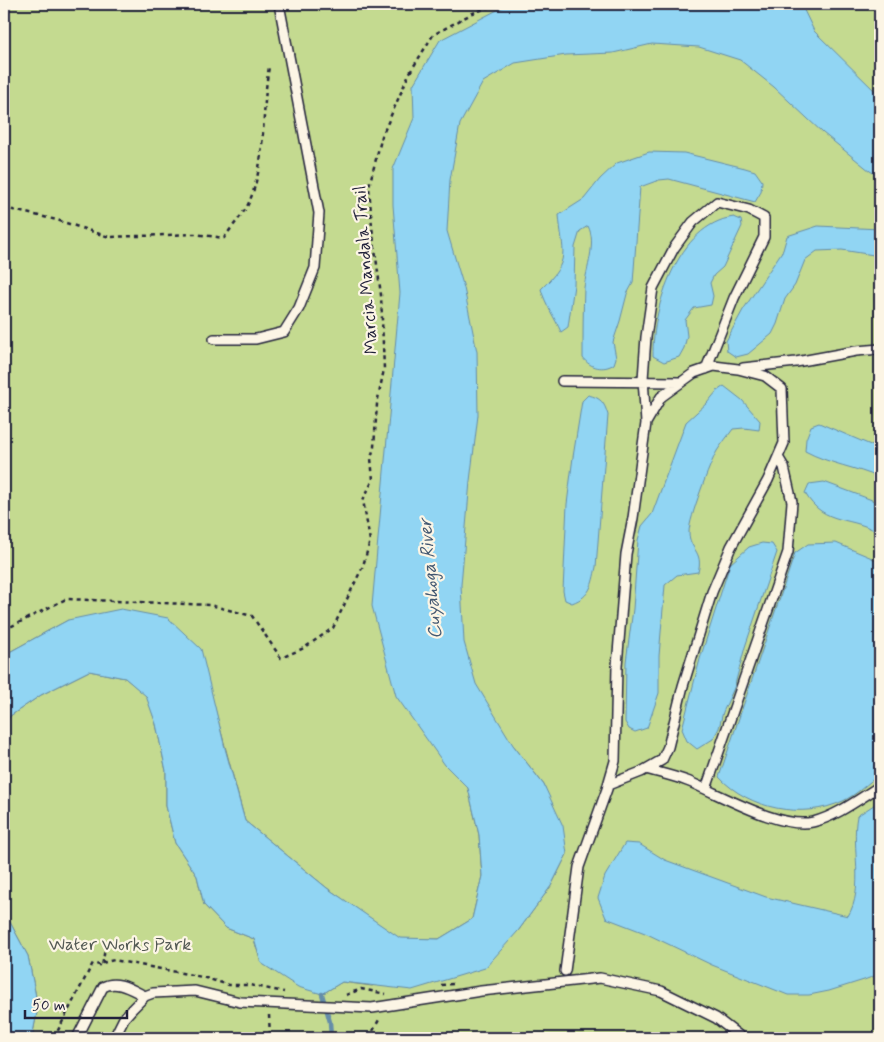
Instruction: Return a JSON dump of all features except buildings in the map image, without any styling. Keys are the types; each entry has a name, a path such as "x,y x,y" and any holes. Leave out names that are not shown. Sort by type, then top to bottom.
{"lane":[{"path":"214,339 256,339 284,332 299,308 315,268 319,213 279,4"},
{"path":"565,971 579,868 615,761 617,666 624,579 646,423 644,382 646,337 653,288 674,248 693,222 717,202 749,210 764,218 764,237 734,298 706,369"},
{"path":"738,369 880,349"},
{"path":"608,785 662,760 668,748 683,686 712,592 731,547 768,480 784,443 782,389 765,376 738,369 714,366 694,373 661,397 646,423"},
{"path":"562,381 680,382"},
{"path":"706,789 788,552 792,502 784,467 778,457"},
{"path":"646,769 686,780 768,816 799,824 813,822 841,810 880,786"},
{"path":"114,1038 124,1018 145,996 152,993 195,991 240,1002 372,1008 481,991 600,978 660,991 716,1018 742,1038"},
{"path":"77,1038 103,987 110,983 121,985 145,996"}],"path":[{"path":"364,4 391,7 418,4"},
{"name":"Marcia Mandala Trail","path":"4,630 66,598 210,605 252,616 281,658 304,648 333,628 363,566 370,541 363,500 373,480 371,458 374,447 377,404 384,369 381,296 369,186 382,136 409,74 433,34 473,13 498,4"},
{"path":"4,208 57,220 109,237 195,234 224,238 250,201 261,162 264,92 268,67"},
{"path":"54,1038 93,963 102,966 106,943"},
{"path":"102,962 114,960 202,977 229,985 250,985 284,992"},
{"path":"269,1013 270,1038"}],"green space":[{"name":"Water Works Park","path":"4,4 880,4 880,1038 32,1038 38,1007 28,956 4,911 4,727 10,716 41,695 89,671 125,678 147,696 156,724 166,771 166,806 175,843 197,876 204,905 226,928 254,939 261,963 322,994 342,982 372,986 518,931 551,886 567,854 544,785 513,745 468,788 479,835 482,876 472,919 439,939 400,939 327,888 245,821 214,705 68,620 4,655"}],"water":[{"name":"Cuyahoga River","path":"514,4 801,4 814,31 880,96 880,177 823,133 774,87 740,60 699,47 652,44 613,53 566,55 515,63 483,82 460,124 450,180 447,231 464,288 477,352 478,415 461,585 464,642 476,684 513,745 544,785 563,826 567,854 551,886 518,931 485,968 412,990 342,982 322,994 298,987 261,963 254,939 226,928 204,905 197,876 175,843 166,806 166,771 156,724 146,696 125,678 89,671 41,695 10,716 4,727 4,655 68,620 121,609 168,618 201,649 245,821 327,888 400,938 439,939 472,919 482,876 479,835 468,788 445,765 396,696 372,606 400,293 393,205 393,169 414,118 413,85 440,40 503,7"},
{"path":"649,152 684,153 755,171 762,181 761,192 755,202 669,179 659,180 640,187 633,283 627,294 613,342 616,358 614,364 610,366 602,368 593,366 583,358 584,288 591,248 588,226 580,231 575,247 574,285 568,327 561,332 541,289 557,271 563,255 559,215 584,199 600,179 617,163"},
{"path":"734,217 741,220 742,226 723,267 714,275 710,283 713,296 711,305 694,308 685,320 687,336 679,357 664,362 653,356 654,337 663,293 672,271 683,251 698,235 714,223"},
{"path":"818,226 880,229 880,256 842,250 817,251 805,260 795,285 785,299 772,334 748,354 736,357 727,351 726,341 743,310 783,250 787,236"},
{"path":"724,386 742,400 760,421 759,430 733,429 717,451 710,467 696,504 689,532 691,543 699,559 698,572 677,575 665,585 659,656 659,693 647,728 635,732 629,729 625,722 626,662 633,609 638,540 642,526 652,514 686,422"},
{"path":"588,395 601,401 608,415 596,567 590,589 583,597 572,603 565,600 563,591 567,504 582,401"},
{"path":"819,423 880,449 880,478 805,451 806,439 811,426"},
{"path":"824,482 880,503 880,534 860,524 830,516 813,504 805,493 809,484"},
{"path":"762,543 772,544 777,552 745,647 734,688 723,712 719,728 713,739 697,749 687,741 682,729 700,659 730,564 749,547"},
{"path":"836,543 872,558 880,565 880,774 848,798 827,807 811,810 794,810 761,804 731,788 719,777 795,553 808,544"},
{"path":"880,801 880,974 864,980 809,995 788,995 712,965 645,933 606,918 598,898 605,876 625,843 639,844 665,860 766,897 848,916 856,893 855,841 857,816"},
{"path":"4,911 28,956 38,1007 32,1038 4,1038"}],"waterway":[{"path":"322,994 330,1022 331,1038"}]}
